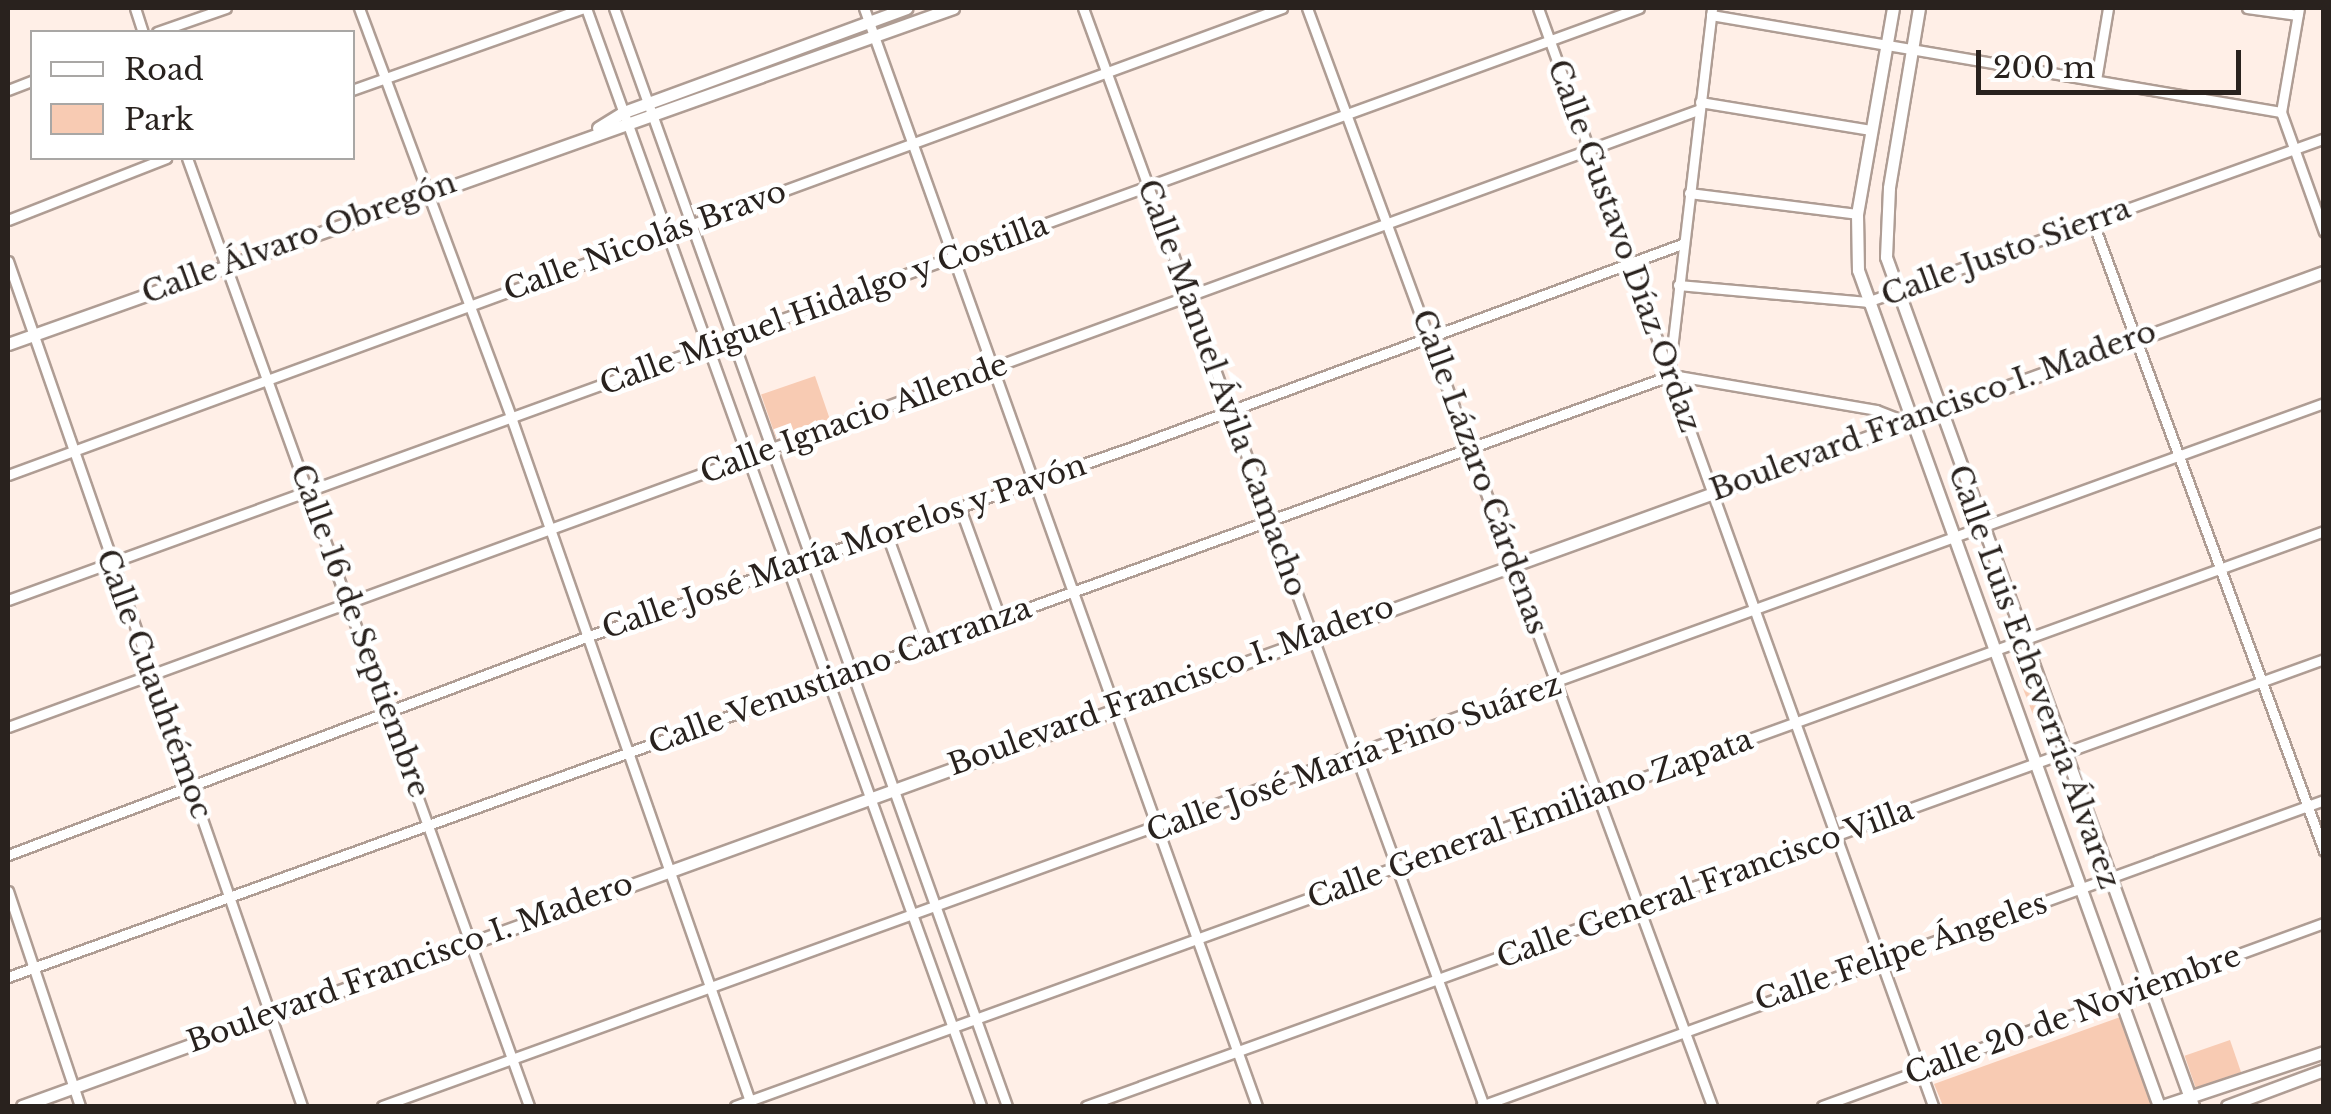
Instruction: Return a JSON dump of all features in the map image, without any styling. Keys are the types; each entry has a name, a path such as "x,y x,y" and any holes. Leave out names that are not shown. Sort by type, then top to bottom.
{"street":[{"path":"163,30 226,8"},
{"path":"360,8 512,420 751,1104"},
{"path":"355,89 585,8 981,1106"},
{"path":"614,8 1007,1106"},
{"path":"864,8 914,142 990,370 1074,592 1257,1106"},
{"name":"Calle Álvaro Obregón","path":"590,133 624,112 906,8"},
{"name":"Calle Álvaro Obregón","path":"8,344 590,133 628,126 953,8"},
{"name":"Calle Manuel Ávila Camacho","path":"1083,8 1273,520 1482,1106"},
{"name":"Calle Nicolás Bravo","path":"8,475 1282,8"},
{"name":"Calle Lázaro Cárdenas","path":"1307,8 1432,335 1636,910 1712,1106"},
{"name":"Calle Gustavo Díaz Ordaz","path":"1538,8 1934,1106"},
{"name":"Calle Miguel Hidalgo y Costilla","path":"8,600 1640,8"},
{"name":"Calle Luis Echeverría Álvarez","path":"1893,8 1857,214 1856,256 1867,302 2038,760 2161,1106"},
{"name":"Calle Luis Echeverría Álvarez","path":"1919,8 1884,232 1897,294 2020,641 2191,1102"},
{"path":"2096,80 2108,8"},
{"path":"2247,8 2299,12 2281,112 2324,232"},
{"path":"1908,419 1671,372 1682,244 1712,11 2281,112"},
{"path":"1700,106 1871,130"},
{"name":"Calle Ignacio Allende","path":"8,727 1590,150 1700,106"},
{"name":"Calle Justo Sierra","path":"1678,285 1867,302 2324,138"},
{"path":"8,220 161,160"},
{"name":"Calle 16 de Septiembre","path":"188,160 529,1106"},
{"path":"1689,192 1857,214"},
{"path":"2092,220 2324,852"},
{"name":"Calle José María Morelos y Pavón","path":"8,855 586,637 960,508 1682,244"},
{"name":"Calle Cuauhtémoc","path":"8,261 108,563 191,786 302,1106"},
{"name":"Boulevard Francisco I. Madero","path":"22,1106 866,795 2324,272"},
{"name":"Calle Venustiano Carranza","path":"8,976 1273,520 1671,372"},
{"name":"Calle José María Pino Suárez","path":"382,1106 1157,831 1356,754 2324,404"},
{"path":"960,508 1000,618"},
{"name":"Calle General Emiliano Zapata","path":"735,1106 751,1104 2324,530"},
{"path":"886,534 926,644"},
{"name":"Calle General Francisco Villa","path":"1086,1106 1438,983 2038,760 2324,659"},
{"name":"Calle Felipe Ángeles","path":"1482,1106 1682,1028 1884,960 2324,800"},
{"path":"8,890 80,1106"},
{"name":"Calle 20 de Noviembre","path":"1822,1106 2324,923"},
{"path":"2161,1106 2191,1102 2324,1052"},
{"path":"2227,1106 2324,1070"}],"green space":[{"path":"815,376 830,419 776,438 761,395"},
{"path":"2022,658 2056,748 2047,751 2013,662"},
{"path":"2123,1016 2154,1106 1943,1106 1934,1084"},
{"path":"2230,1040 2241,1072 2196,1088 2185,1056"}]}
